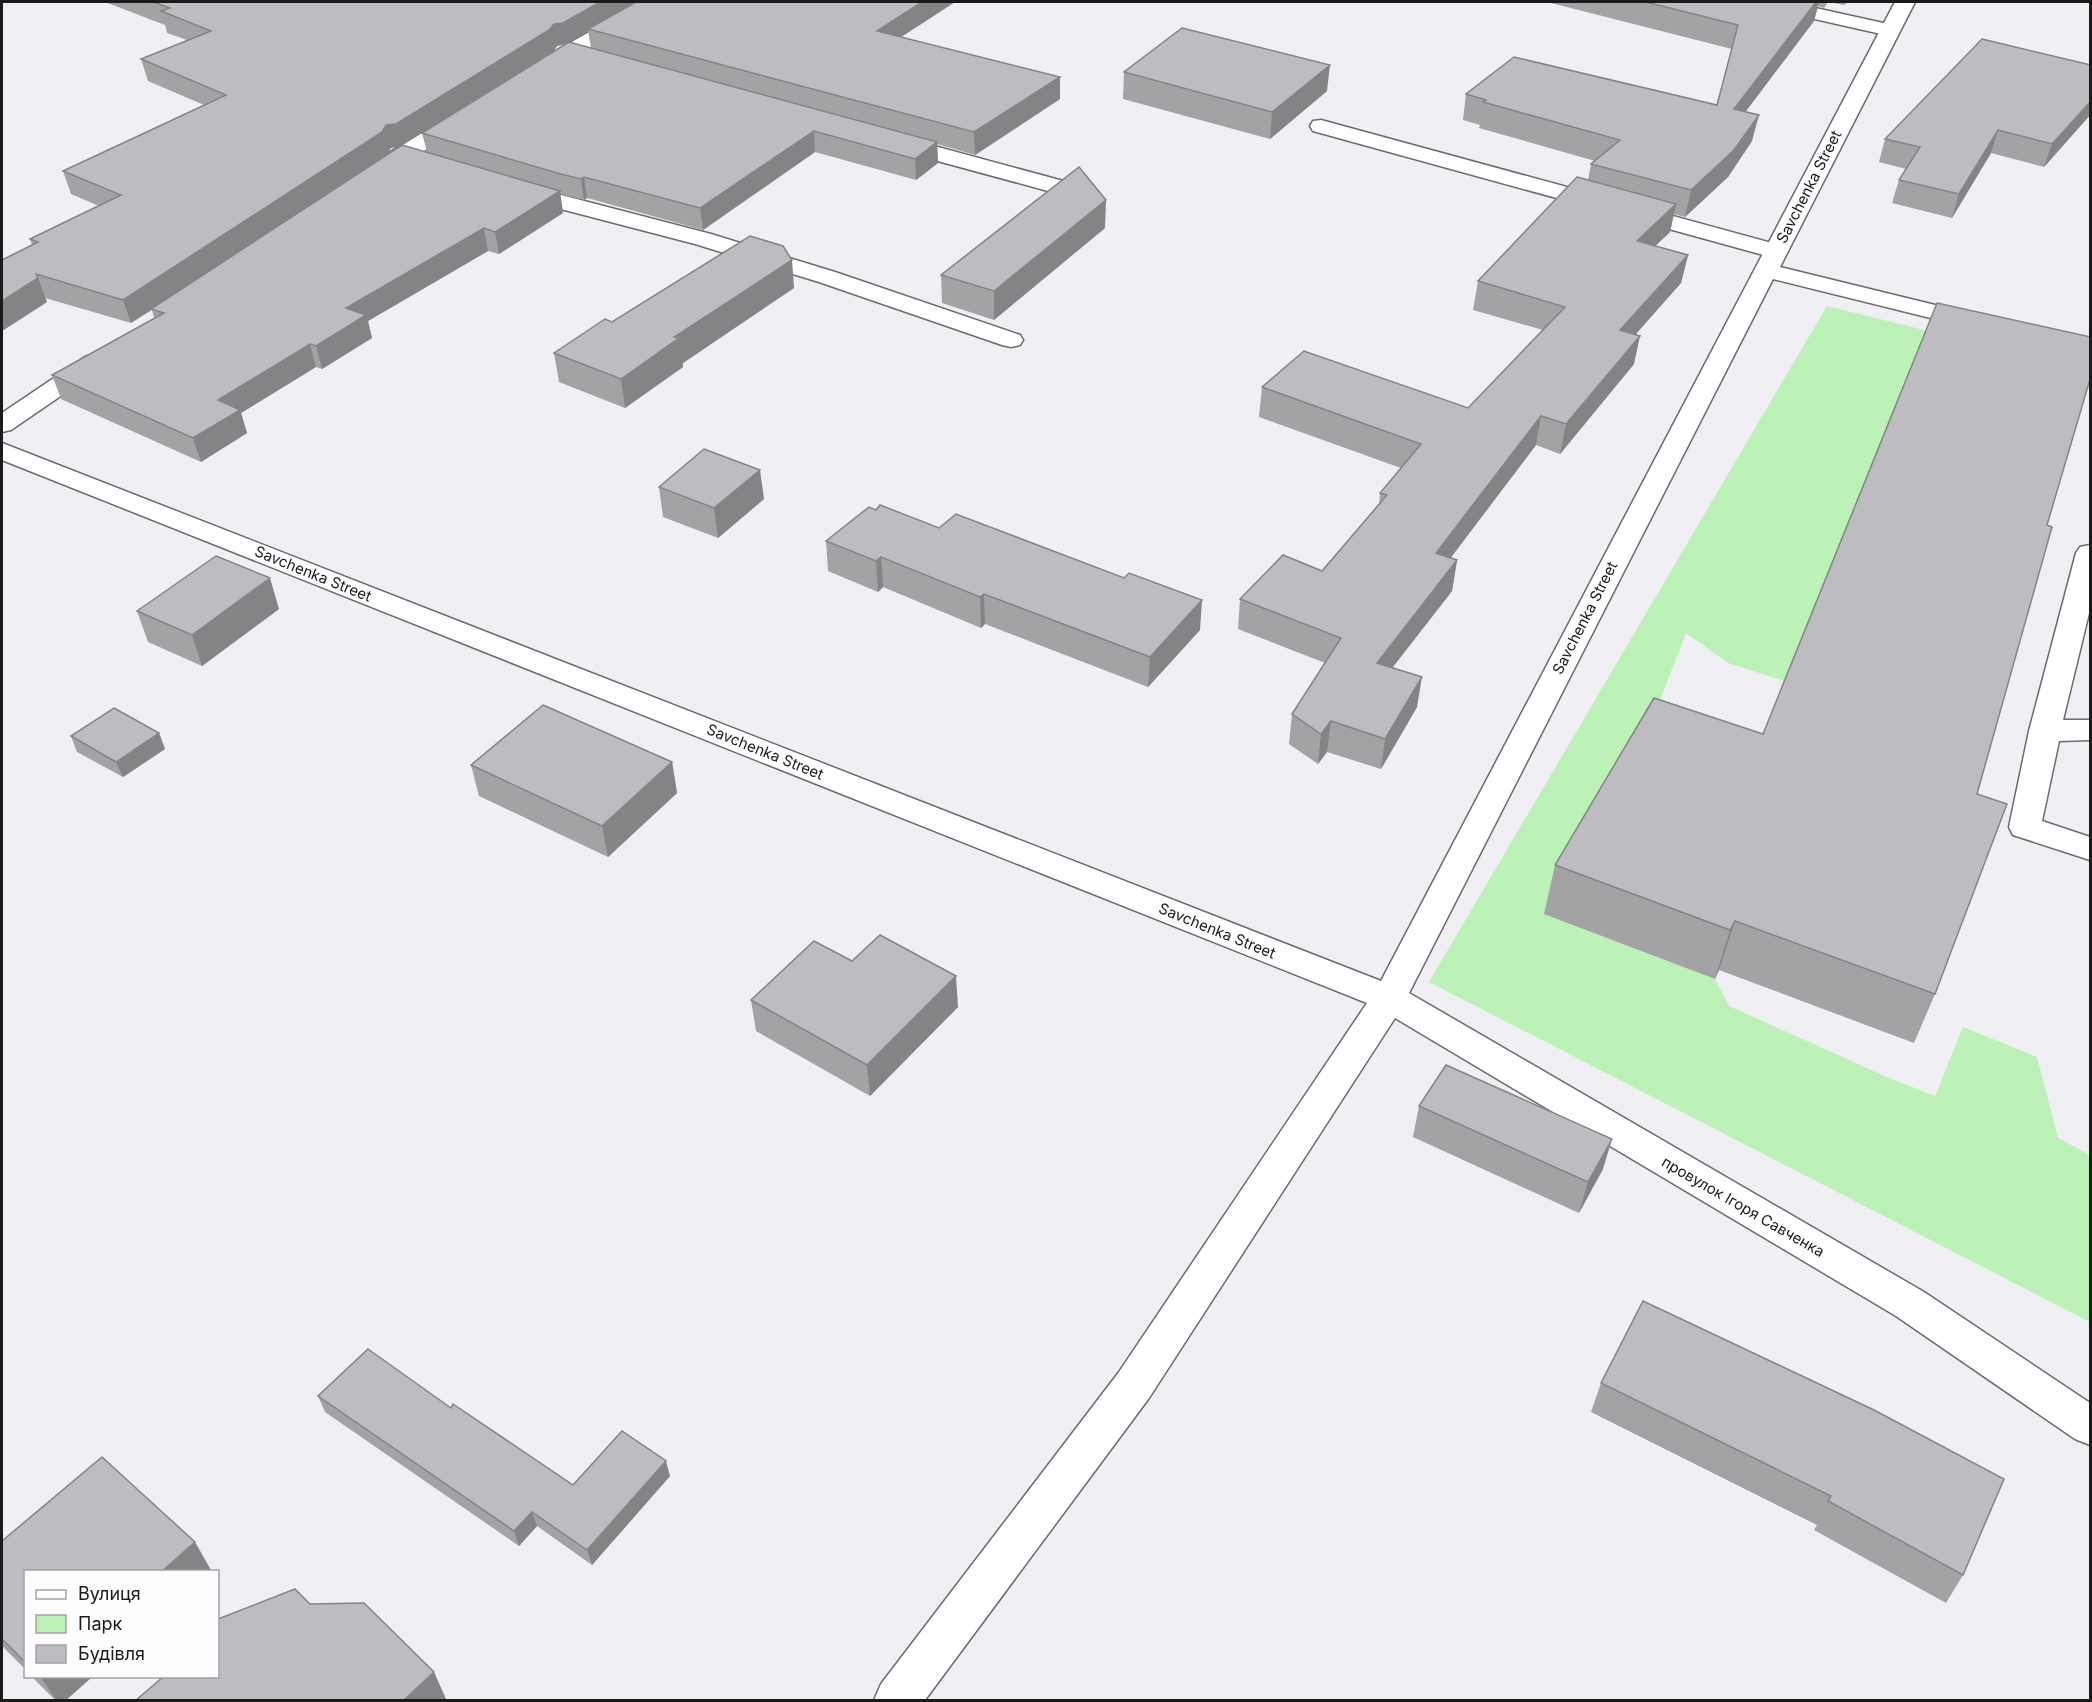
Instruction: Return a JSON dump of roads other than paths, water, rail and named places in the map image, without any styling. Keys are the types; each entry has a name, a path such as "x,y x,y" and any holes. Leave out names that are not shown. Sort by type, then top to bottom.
{"street":[{"path":"526,76 655,2"},
{"path":"1764,2 1890,30"},
{"name":"Savchenka Street","path":"2,451 1389,998 1905,2"},
{"path":"565,52 600,62"},
{"path":"361,181 478,107"},
{"path":"1321,126 1997,328"},
{"path":"875,137 1059,187"},
{"path":"400,155 433,165"},
{"path":"498,185 703,239 827,277 1011,339"},
{"path":"2,424 108,352"},
{"path":"2091,553 2045,731 2025,827 2091,849"},
{"path":"2045,731 2091,730"},
{"path":"897,1701 1134,1385 1389,998"},
{"name":"провулок Ігоря Савченка","path":"1389,998 1910,1304 2091,1426"}]}
